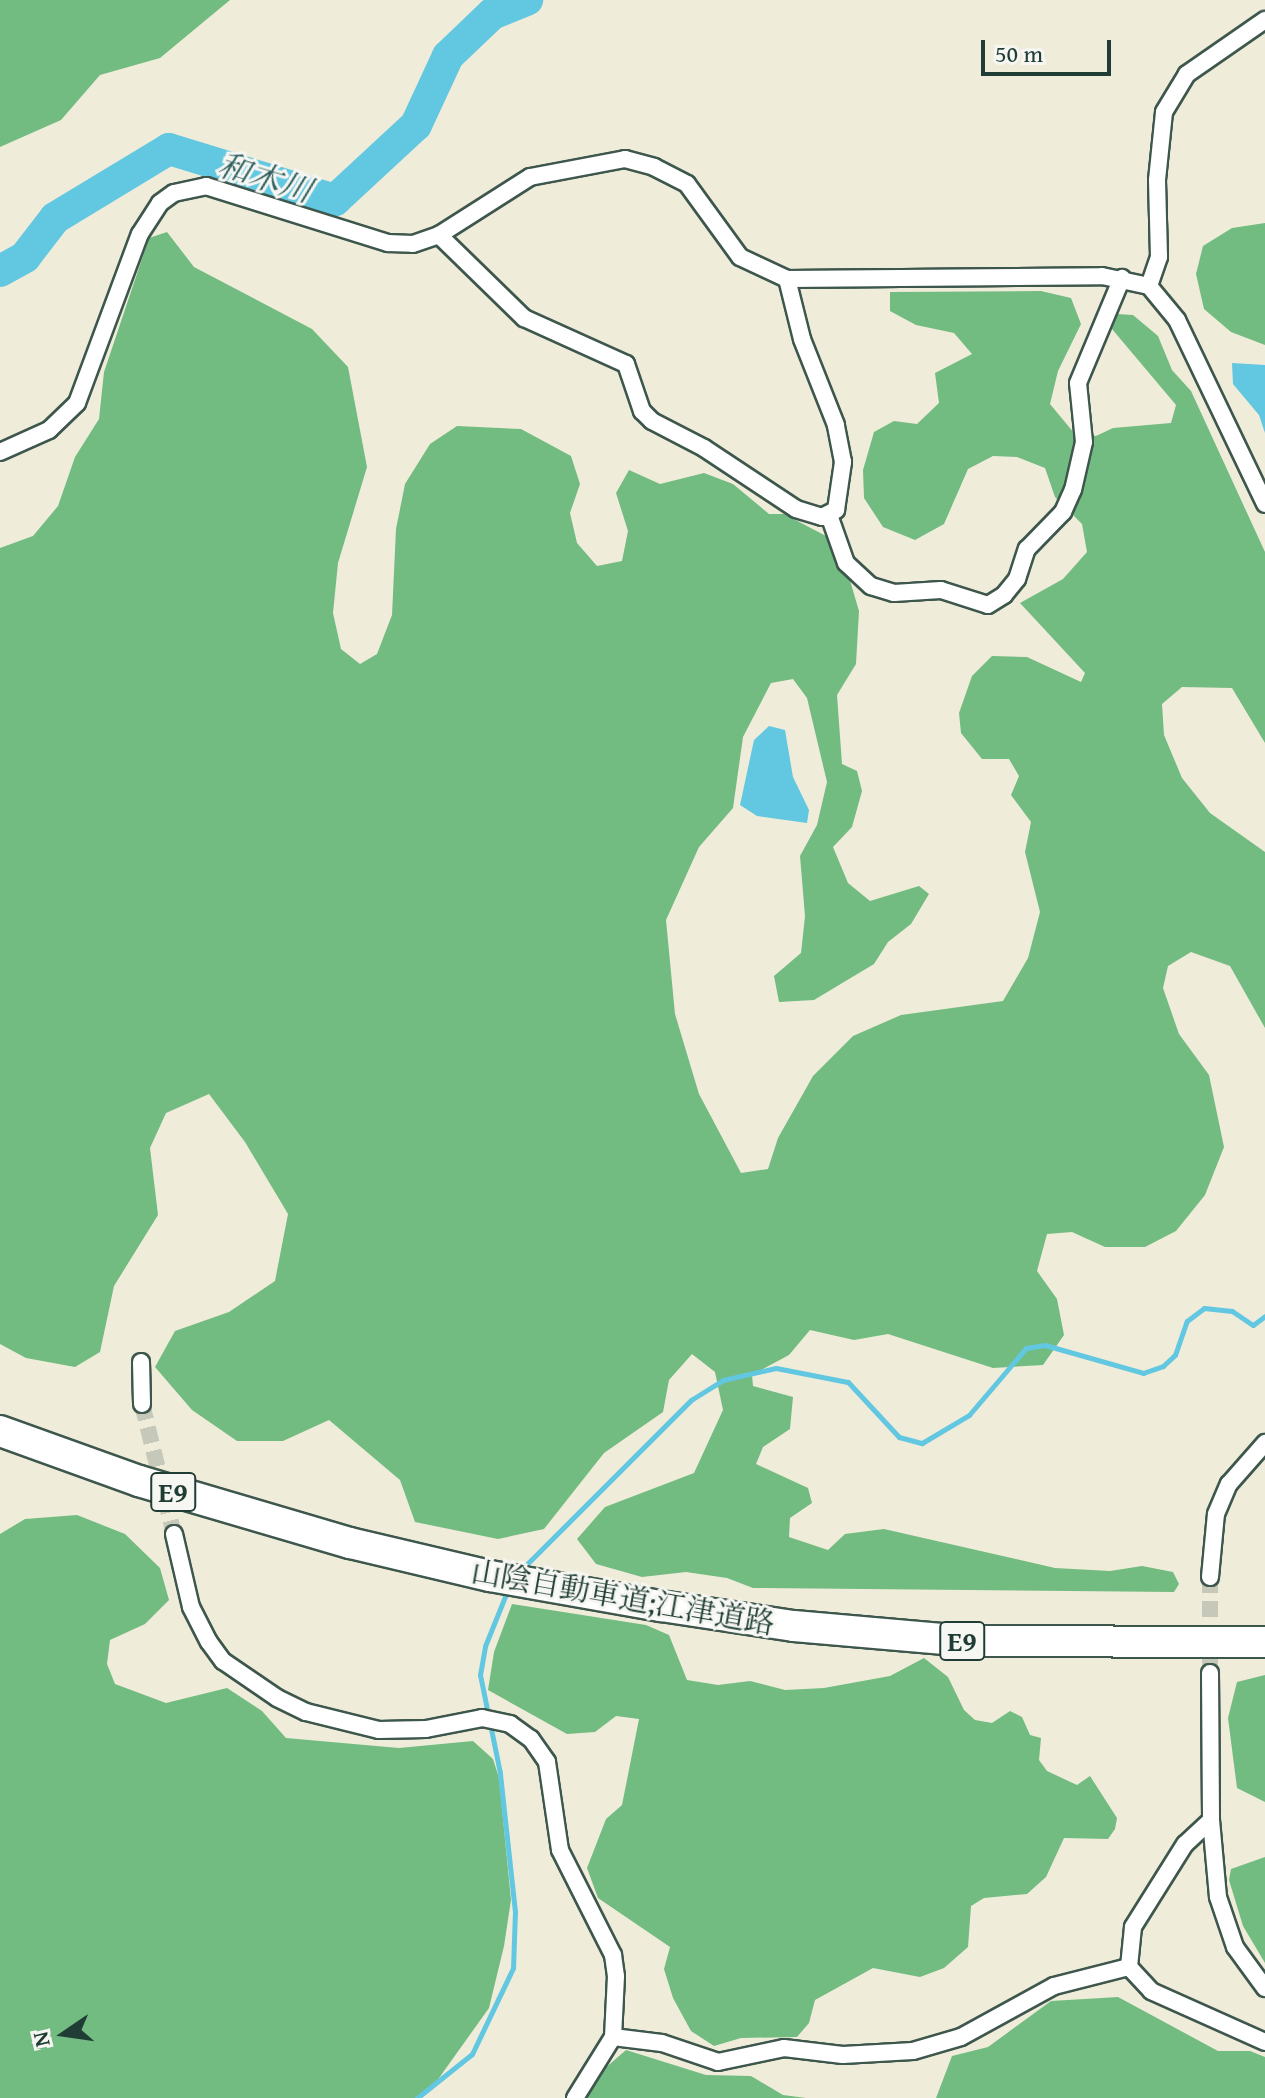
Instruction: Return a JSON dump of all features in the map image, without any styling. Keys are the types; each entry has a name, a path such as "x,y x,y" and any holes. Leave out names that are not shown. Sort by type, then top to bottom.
{"highway":[{"name":"山陰自動車道;江津道路","path":"0,1431 139,1481 350,1543 490,1576 661,1606 794,1626 967,1641 1265,1642"}],"street":[{"path":"1149,286 1159,257 1157,180 1164,112 1187,74 1265,20"},
{"path":"0,452 49,430 77,403 140,234 160,203 174,193 206,186 388,243 413,244 439,235 530,177 625,159 687,184 740,257 787,279 1122,278 1149,286 1177,320 1265,504"},
{"path":"439,235 524,318 626,364 642,411 661,428 704,448 796,509 829,515"},
{"path":"829,515 846,563 871,586 894,593 941,590 988,605 1004,595 1017,579 1027,549 1063,512 1073,490 1084,442 1078,383 1122,278"},
{"path":"787,279 802,339 836,425 843,462 839,501 829,515"},
{"path":"141,1362 142,1404"},
{"path":"1210,1577 1216,1514 1229,1484 1265,1443"},
{"path":"174,1534 191,1607 209,1642 223,1661 277,1698 306,1712 379,1730 426,1729 488,1719 531,1739 547,1762 560,1850 613,1955 613,2037 575,2098"},
{"path":"1210,1673 1211,1820 1226,1924 1265,1988"},
{"path":"1211,1820 1185,1844 1145,1905 1130,1937 1129,1967 1151,1991 1265,2042"},
{"path":"613,2037 662,2043 718,2062 784,2048 843,2055 913,2051 961,2037 1054,1986 1129,1967"}],"green space":[{"path":"0,0 230,0 160,58 100,75 61,120 0,147"},
{"path":"1265,223 1265,345 1231,332 1204,309 1196,274 1203,246 1232,228"},
{"path":"167,232 194,267 312,329 348,367 367,467 338,563 333,613 341,649 360,664 377,654 392,615 396,529 405,484 430,444 457,426 521,429 571,456 580,484 570,513 577,543 597,566 622,561 628,531 616,493 629,470 660,484 704,473 733,484 769,514 784,514 826,536 849,577 859,611 856,664 837,695 842,764 857,771 862,791 852,827 833,847 848,883 870,901 919,886 929,894 911,924 888,942 874,964 814,1000 779,1002 774,976 801,953 805,916 800,856 817,825 827,782 807,698 793,679 771,683 743,737 733,808 699,847 666,920 675,1014 699,1094 741,1173 768,1169 778,1138 813,1076 853,1036 901,1015 1003,1001 1028,958 1040,912 1025,852 1031,822 1011,795 1019,776 1009,759 982,759 961,733 959,713 972,676 992,656 1027,657 1081,682 1085,673 1020,603 1063,579 1087,552 1082,524 1055,497 1045,468 1017,457 993,456 968,469 944,524 915,540 883,527 864,498 863,470 874,432 894,421 917,424 939,403 935,373 972,354 954,333 916,325 890,311 890,292 1041,291 1071,298 1081,324 1058,371 1050,404 1074,433 1096,436 1113,428 1171,423 1176,405 1112,329 1117,314 1133,315 1158,336 1172,370 1191,391 1265,552 1265,743 1232,688 1182,687 1162,704 1164,735 1182,778 1210,813 1265,852 1265,1028 1230,966 1191,952 1168,966 1163,988 1179,1034 1209,1075 1224,1147 1205,1195 1176,1231 1145,1247 1105,1247 1072,1232 1047,1234 1037,1271 1057,1299 1064,1335 1043,1365 993,1368 888,1334 854,1340 810,1330 789,1355 752,1375 753,1386 793,1397 790,1429 763,1447 756,1464 808,1488 812,1503 790,1518 789,1537 828,1550 845,1534 884,1529 1055,1568 1110,1571 1142,1566 1173,1572 1179,1584 1174,1592 753,1588 727,1578 686,1572 642,1577 596,1564 577,1539 605,1507 694,1473 723,1410 715,1372 692,1354 669,1380 663,1412 604,1453 544,1529 498,1539 415,1522 400,1480 329,1420 283,1441 237,1441 192,1410 155,1367 175,1331 229,1312 275,1281 288,1214 245,1142 209,1094 166,1113 150,1148 158,1215 114,1286 100,1352 75,1367 26,1358 0,1344 0,548 33,536 58,506 75,457 99,419 104,372 149,238"},
{"path":"77,1515 125,1534 160,1568 169,1600 145,1624 110,1640 107,1664 115,1684 166,1703 227,1688 262,1711 286,1738 399,1748 473,1741 493,1759 499,1778 511,1900 504,1946 489,2008 429,2092 418,2098 0,2098 0,1534 25,1519"},
{"path":"512,1604 646,1625 669,1635 687,1680 718,1685 750,1681 785,1690 824,1688 890,1676 924,1658 948,1677 964,1710 975,1720 992,1723 1010,1711 1022,1717 1030,1735 1041,1738 1039,1760 1047,1771 1077,1785 1090,1776 1117,1818 1115,1829 1108,1839 1064,1838 1046,1877 1027,1894 984,1898 971,1906 968,1947 944,1968 920,1977 873,1968 815,2000 809,2023 797,2037 741,2038 714,2046 691,2031 673,1998 664,1969 670,1947 598,1898 587,1868 606,1819 622,1805 639,1719 616,1716 595,1732 567,1734 488,1690 494,1652"},
{"path":"1265,1675 1265,1802 1237,1788 1228,1718 1237,1682"},
{"path":"1265,1857 1265,1963 1243,1926 1229,1880 1231,1869"},
{"path":"1118,1997 1218,2051 1250,2051 1265,2057 1265,2098 936,2098 952,2056 988,2047 1051,2001"},
{"path":"626,2050 706,2075 751,2076 783,2095 806,2098 585,2098 603,2070"}],"water":[{"path":"1232,363 1265,365 1265,433 1259,415 1233,384"},
{"path":"769,726 785,730 793,777 809,810 807,823 757,816 740,805 754,740"}],"waterway":[{"name":"和木川","path":"0,271 25,257 55,218 169,149 335,200 416,125 448,56 492,14 527,0"},
{"path":"520,1571 691,1400 723,1380 776,1368 848,1382 899,1437 922,1443 969,1415 1026,1348 1045,1345 1143,1373 1163,1366 1175,1355 1187,1321 1204,1308 1232,1311 1253,1325 1265,1316"},
{"path":"417,2098 472,2054 513,1968 515,1912 500,1773 480,1675 485,1646 508,1589"}],"tunnel":[{"path":"142,1404 174,1534"},
{"path":"1210,1577 1210,1673"}]}
